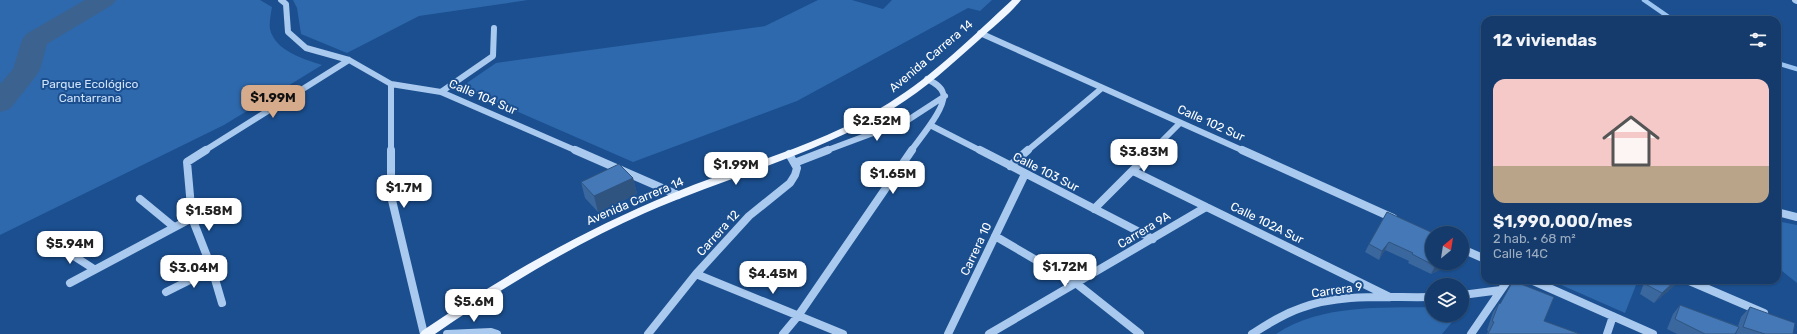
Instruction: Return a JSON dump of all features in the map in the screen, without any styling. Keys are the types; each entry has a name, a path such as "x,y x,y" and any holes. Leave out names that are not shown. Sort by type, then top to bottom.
{"main road":[{"name":"Avenida Carrera 14","path":"425,334 511,277 594,232 678,195 789,154 842,132 872,116 905,96 927,79 1017,0"}],"street":[{"name":"Calle 104 Sur","path":"281,0 286,4 288,32 295,40 306,48 349,60 391,84 441,92 678,195"},
{"path":"441,92 493,56 494,28"},
{"name":"Calle 102 Sur","path":"980,33 1403,223"},
{"path":"222,303 212,269 192,218 187,162 349,60"},
{"path":"783,334 798,316 943,105 945,96 943,91 927,79"},
{"path":"391,84 391,196 425,334"},
{"path":"1010,166 1102,88"},
{"path":"789,154 796,162 908,120 945,96"},
{"path":"1094,209 1180,123"},
{"name":"Calle 103 Sur","path":"930,125 1152,239"},
{"name":"Carrera 12","path":"648,334 696,274 749,216 790,183 796,176 798,169 796,162"},
{"name":"Calle 102A Sur","path":"1133,171 1390,297"},
{"name":"Carrera 10","path":"948,334 1025,174"},
{"path":"140,199 174,227"},
{"name":"Carrera 9A","path":"989,334 1077,284 1206,207"},
{"path":"1781,213 1797,217"},
{"path":"70,283 192,218"},
{"path":"995,236 1077,284 1140,334"},
{"path":"56,244 94,269"},
{"path":"1469,252 1481,257"},
{"path":"166,292 212,269"},
{"path":"696,274 843,334"},
{"path":"1471,334 1505,284"},
{"path":"1540,284 1653,334"},
{"path":"1696,284 1775,318"},
{"path":"1469,294 1501,290"},
{"name":"Carrera 9","path":"1252,334 1284,314 1304,307 1347,299 1425,297"},
{"path":"1607,334 1613,316"},
{"path":"447,334 492,332 497,334"}],"green space":[{"name":"Parque Ecológico Cantarrana","path":"0,0 260,0 272,7 270,29 273,37 278,43 299,57 322,65 224,125 0,235"},
{"path":"293,0 528,0 419,16 347,53 301,34 297,8"},
{"path":"818,0 852,0 883,9 892,0 992,0 980,11 968,8 797,101 633,162 461,87 496,63 765,26"},
{"path":"1781,222 1797,225 1797,283 1781,270"},
{"path":"1559,284 1636,284 1625,313"},
{"path":"1425,307 1425,322 1452,322 1442,334 1276,334 1293,324 1312,317 1372,308"}],"building":[{"path":"619,164 633,178 594,196 581,182"},
{"path":"1387,212 1425,229 1425,261 1412,254 1413,253 1389,242 1382,251 1369,244"},
{"path":"1511,284 1521,284 1554,297 1544,321 1580,334 1488,334 1494,322 1492,321 1499,303 1500,304"},
{"path":"1647,284 1672,284 1662,293"},
{"path":"1680,305 1739,327 1735,334 1705,334 1675,319"},
{"path":"1750,307 1795,323 1793,334 1765,334 1743,327"}],"waterway":[{"path":"0,103 26,70 35,40 103,0"},
{"path":"1644,0 1667,16"},
{"path":"1781,64 1797,69"}]}
